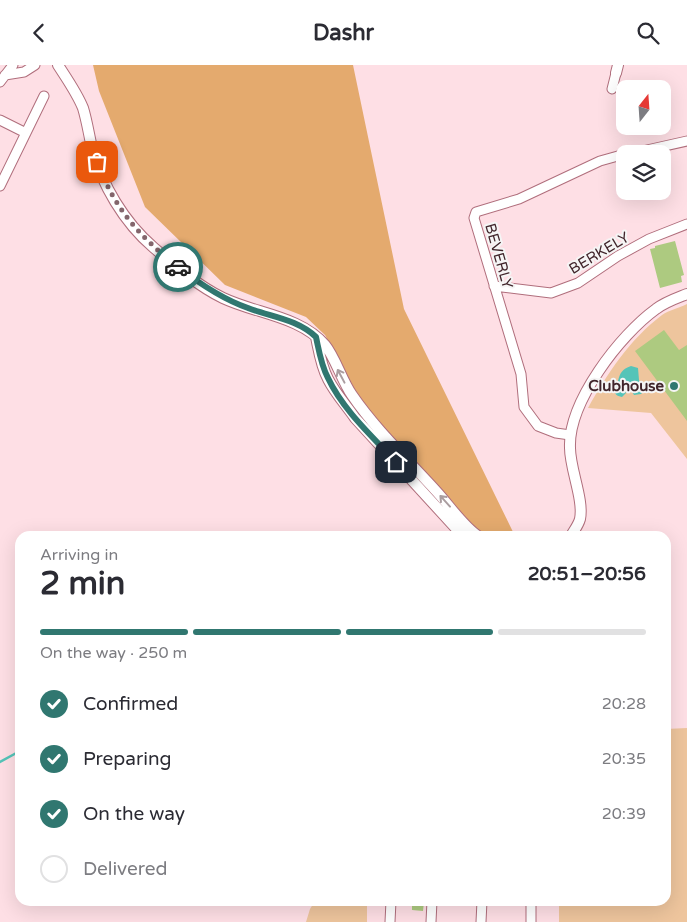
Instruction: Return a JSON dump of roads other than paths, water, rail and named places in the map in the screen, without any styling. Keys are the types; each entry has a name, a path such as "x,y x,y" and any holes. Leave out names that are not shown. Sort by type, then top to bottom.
{"street":[{"path":"3,78 13,65"},
{"path":"3,78 24,72 35,65"},
{"path":"58,65 82,107 92,148 102,177 111,195 135,229 152,246 194,280 222,298 248,309 297,323 316,337 326,346 341,377 362,409 473,531"},
{"path":"612,89 617,69"},
{"path":"0,185 44,96"},
{"path":"0,120 26,133"},
{"name":"BEVERLY","path":"669,145 687,141"},
{"name":"BEVERLY","path":"570,435 556,433 538,426 524,407 520,374 474,218 476,212 519,199 600,161 616,157"},
{"name":"BERKELY","path":"494,286 551,293 578,283 618,256 649,239 687,224"},
{"path":"573,531 577,526 581,510 571,464 570,435 572,424 584,397 604,364 621,341 657,308 687,294"},
{"path":"316,337 322,365 341,399 458,531"},
{"path":"390,922 391,906"},
{"path":"432,906 432,922"},
{"path":"481,922 482,906"},
{"path":"531,906 531,922"}],"water":[{"path":"631,366 638,368 643,392 634,395 631,390 633,385 627,385 624,390 626,393 622,397 616,395 616,386 623,370"}],"waterway":[{"path":"0,762 15,754"}],"place":[{"name":"Clubhouse","path":"674,386"}]}
